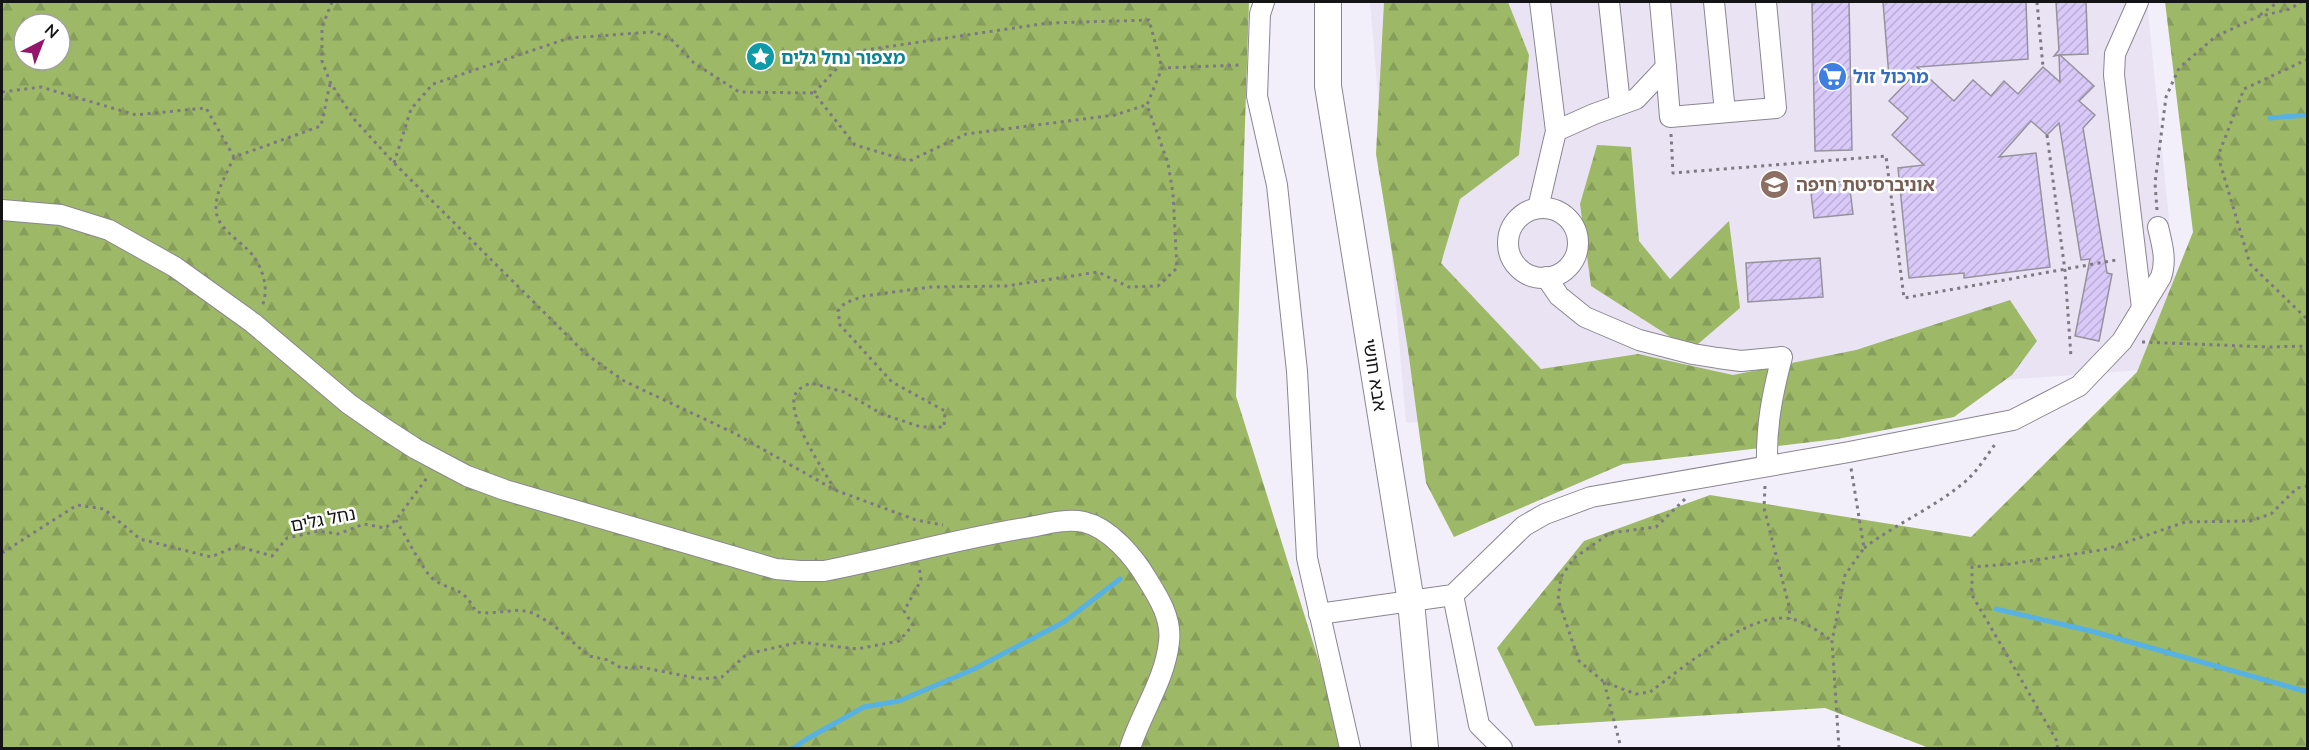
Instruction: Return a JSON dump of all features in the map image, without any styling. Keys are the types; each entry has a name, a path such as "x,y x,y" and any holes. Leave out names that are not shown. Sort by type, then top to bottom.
{"main road":[{"name":"אבא חושי","path":"1328,2 1328,86 1411,603 1425,748"}],"street":[{"path":"1264,2 1260,14 1257,96 1277,185 1297,371 1307,558 1350,748"},
{"path":"1538,208 1556,131 1539,2"},
{"path":"1610,2 1620,104"},
{"path":"1660,2 1671,117 1776,108 1766,2"},
{"path":"1714,2 1725,112"},
{"path":"2138,2 2115,54 2114,75 2142,308"},
{"path":"1556,131 1636,99 1666,67"},
{"path":"1538,208 1560,212 1568,219 1577,239 1577,250 1566,268 1546,277 1534,277 1523,272 1509,252 1508,240 1517,219 1527,211 1538,208"},
{"path":"2,210 61,215 109,230 175,267 254,322 349,404 382,427 468,476 505,490 776,568 800,571 824,571 984,535 1065,521 1083,522 1100,529 1115,540 1140,566 1164,606 1170,639 1165,667 1137,724 1130,748"},
{"path":"1319,614 1411,603 1453,595 1524,526 1545,514 1591,496 1849,452 2013,420 2079,386 2122,341 2161,277 2164,268 2164,252 2158,227"},
{"path":"1546,277 1559,296 1585,317 1639,339 1693,354 1741,361 1782,357 1770,400 1766,437 1767,466"},
{"path":"1453,595 1479,725 1502,748"}],"path":[{"path":"332,2 322,27 322,61 330,82 354,118 394,164 586,354 624,381 734,433 835,490 916,520 953,526"},
{"path":"2037,2 2043,67"},
{"path":"2258,17 2278,2"},
{"path":"2158,227 2155,183 2166,97 2179,68 2215,37 2258,17 2290,9 2301,2"},
{"path":"394,164 411,109 433,84 569,38 653,32 670,38 694,63 739,92 814,93 852,52 1048,23 1149,20 1162,68 1147,105 1168,163 1173,194 1178,268 1158,286 1130,286 1098,273 1006,286 931,287 864,296 845,303 838,311 840,325 892,382 945,411 944,427 921,427 882,414 844,392 811,382 797,390 794,398 796,421 835,490"},
{"path":"2307,60 2244,89 2218,156 2250,264 2307,320"},
{"path":"1162,68 1258,64"},
{"path":"254,322 267,298 263,274 250,251 226,230 218,219 216,210 218,194 234,157 321,126 330,82"},
{"path":"2,92 41,87 136,115 206,108 234,157"},
{"path":"814,93 855,145 909,161 966,134 1115,115 1147,105"},
{"path":"1671,117 1673,173 1886,156 1904,298 2116,262 2115,250"},
{"path":"2047,135 2065,271 2071,357"},
{"path":"2122,341 2269,347 2307,346"},
{"path":"1839,748 1832,641 1845,575 1864,548 1968,479 2013,420"},
{"path":"1849,452 1864,548"},
{"path":"439,461 396,520 431,578 458,590 470,600 476,612 489,614 520,610 533,613 552,624 590,656 608,660 621,668 640,667 701,679 722,677 747,654 800,642 856,649 899,640 913,625 904,611 921,580 917,550"},
{"path":"1767,466 1764,508 1789,606 1790,619"},
{"path":"1692,479 1692,492 1656,527 1610,533 1574,558 1561,577 1558,599 1579,661 1604,682 1636,694 1650,692 1734,633 1761,620 1790,619 1816,629 1832,641"},
{"path":"2057,748 2058,743 1972,595 1972,567 2010,564 2107,549 2185,522 2250,521 2271,514 2297,488 2307,486"},
{"name":"נחל גלים","path":"2,553 77,505 104,509 140,539 211,557 237,546 272,556 287,538 320,531 338,534 364,524 385,528 396,520"},
{"path":"1604,682 1621,748"}],"shaded area":[{"name":"אוניברסיטת חיפה","path":"1370,2 2147,2 2184,367 1406,423"}],"green space":[{"path":"2,2 1249,2 1236,396 1346,748 2,748"},
{"path":"1384,2 1508,2 1529,55 1519,155 1460,199 1441,263 1541,369 1638,354 1733,375 1856,350 2010,300 2037,341 2012,375 1954,417 1837,439 1623,464 1454,537 1426,483 1408,350 1376,154"},
{"path":"2165,2 2307,2 2307,748 1929,748 1825,708 1535,726 1497,648 1584,541 1710,495 1971,537 2137,372 2193,232"},
{"path":"1597,145 1631,147 1639,241 1670,279 1729,221 1740,308 1691,350 1591,286 1580,204"}],"building":[{"name":"מרכול זול","path":"1812,2 1849,2 1852,150 1815,151"},
{"path":"1883,2 2026,2 2028,59 1917,67 1954,101 1973,80 1991,96 2004,81 2018,94 2043,67 2060,82 2059,55 2054,56 2059,50 2056,2 2086,2 2088,54 2060,55 2094,86 2079,101 2095,115 2083,128 2107,273 2112,274 2099,341 2075,336 2090,259 2081,260 2059,123 2047,135 2031,121 1999,157 2036,153 2050,267 1964,278 1964,273 1909,278 1898,168 1924,165 1892,135 1908,118 1889,101 1914,75 1889,77"},
{"path":"1849,181 1853,214 1814,218 1810,185"},
{"path":"1820,258 1823,297 1748,302 1746,263"}],"waterway":[{"path":"2270,118 2308,115"},
{"path":"794,748 864,707 899,701 974,669 1064,622 1120,579"},
{"path":"1996,609 2091,631 2308,692"}],"place":[{"name":"מצפור נחל גלים","path":"760,57"},
{"name":"מרכול זול","path":"1832,76"},
{"name":"אוניברסיטת חיפה","path":"1775,184"}]}
